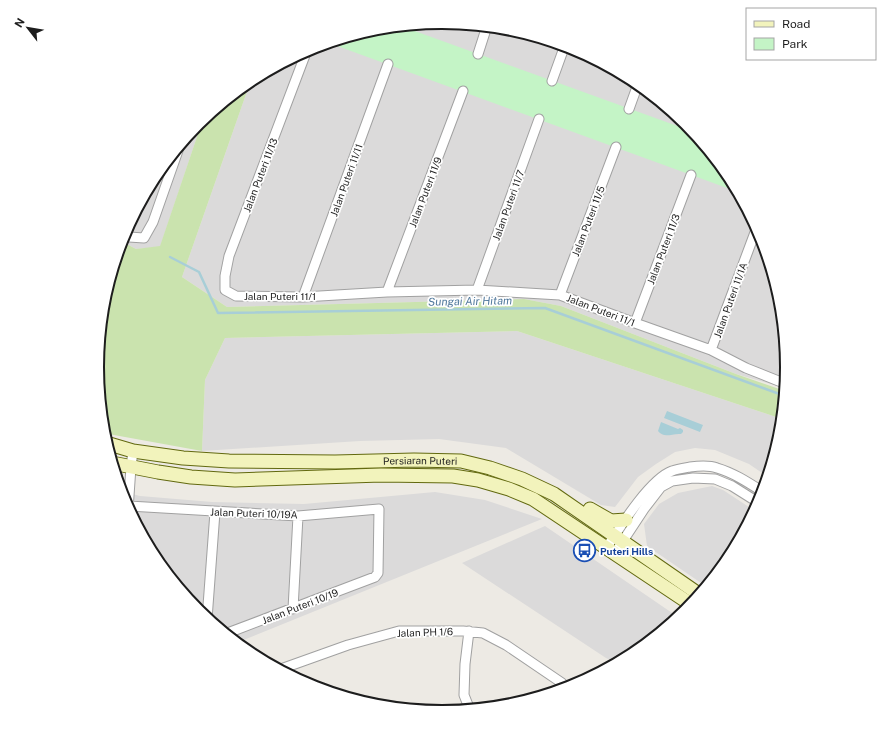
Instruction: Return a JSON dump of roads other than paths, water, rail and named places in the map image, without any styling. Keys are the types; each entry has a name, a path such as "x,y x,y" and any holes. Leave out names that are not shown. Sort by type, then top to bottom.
{"main road":[{"name":"Persiaran Puteri","path":"113,445 133,450 183,458 229,461 461,461 490,468 522,479 554,494 695,592"},
{"name":"Persiaran Puteri","path":"118,465 191,477 235,480 415,475 453,476 478,480 509,489 533,499 686,601"},
{"path":"554,494 578,501 602,517 611,521 626,520"}],"street":[{"path":"478,54 485,32"},
{"path":"552,81 563,51"},
{"name":"Jalan Puteri 11/13","path":"236,296 225,290 225,276 230,256 304,59"},
{"name":"Jalan Puteri 11/11","path":"303,297 388,64"},
{"path":"629,109 636,90"},
{"name":"Jalan Puteri 11/9","path":"386,292 463,91"},
{"name":"Jalan Puteri 11/7","path":"477,290 539,119"},
{"name":"Jalan Puteri 11/5","path":"560,295 616,147"},
{"path":"130,236 144,238 153,222 175,158"},
{"name":"Jalan Puteri 11/3","path":"635,323 690,174"},
{"name":"Jalan Puteri 11/1A","path":"711,350 754,235"},
{"name":"Jalan Puteri 11/1","path":"236,296 303,297 386,292 477,290 560,295 711,350 746,368 780,382"},
{"path":"129,498 133,450"},
{"path":"619,539 626,520 637,503 654,483 671,471 695,466 718,468 758,489"},
{"path":"611,550 661,487 672,481 692,478 715,479 732,486 754,500"},
{"name":"Jalan Puteri 10/19A","path":"134,508 298,516 379,509 378,573 375,577"},
{"path":"208,611 215,512"},
{"path":"293,609 298,516"},
{"name":"Jalan Puteri 10/19","path":"231,632 375,577"},
{"name":"Jalan PH 1/6","path":"285,667 348,645 399,631 469,632 483,633 506,645 562,683"},
{"path":"468,705 464,695 465,664 469,632"}],"water":[{"path":"667,411 703,425 700,432 664,418"},
{"path":"661,422 678,429 680,428 683,432 681,434 663,435 658,431"}],"waterway":[{"name":"Sungai Air Hitam","path":"170,257 199,272 218,313 545,308 780,394"}],"place":[{"name":"Puteri Hills","path":"585,551"}]}
